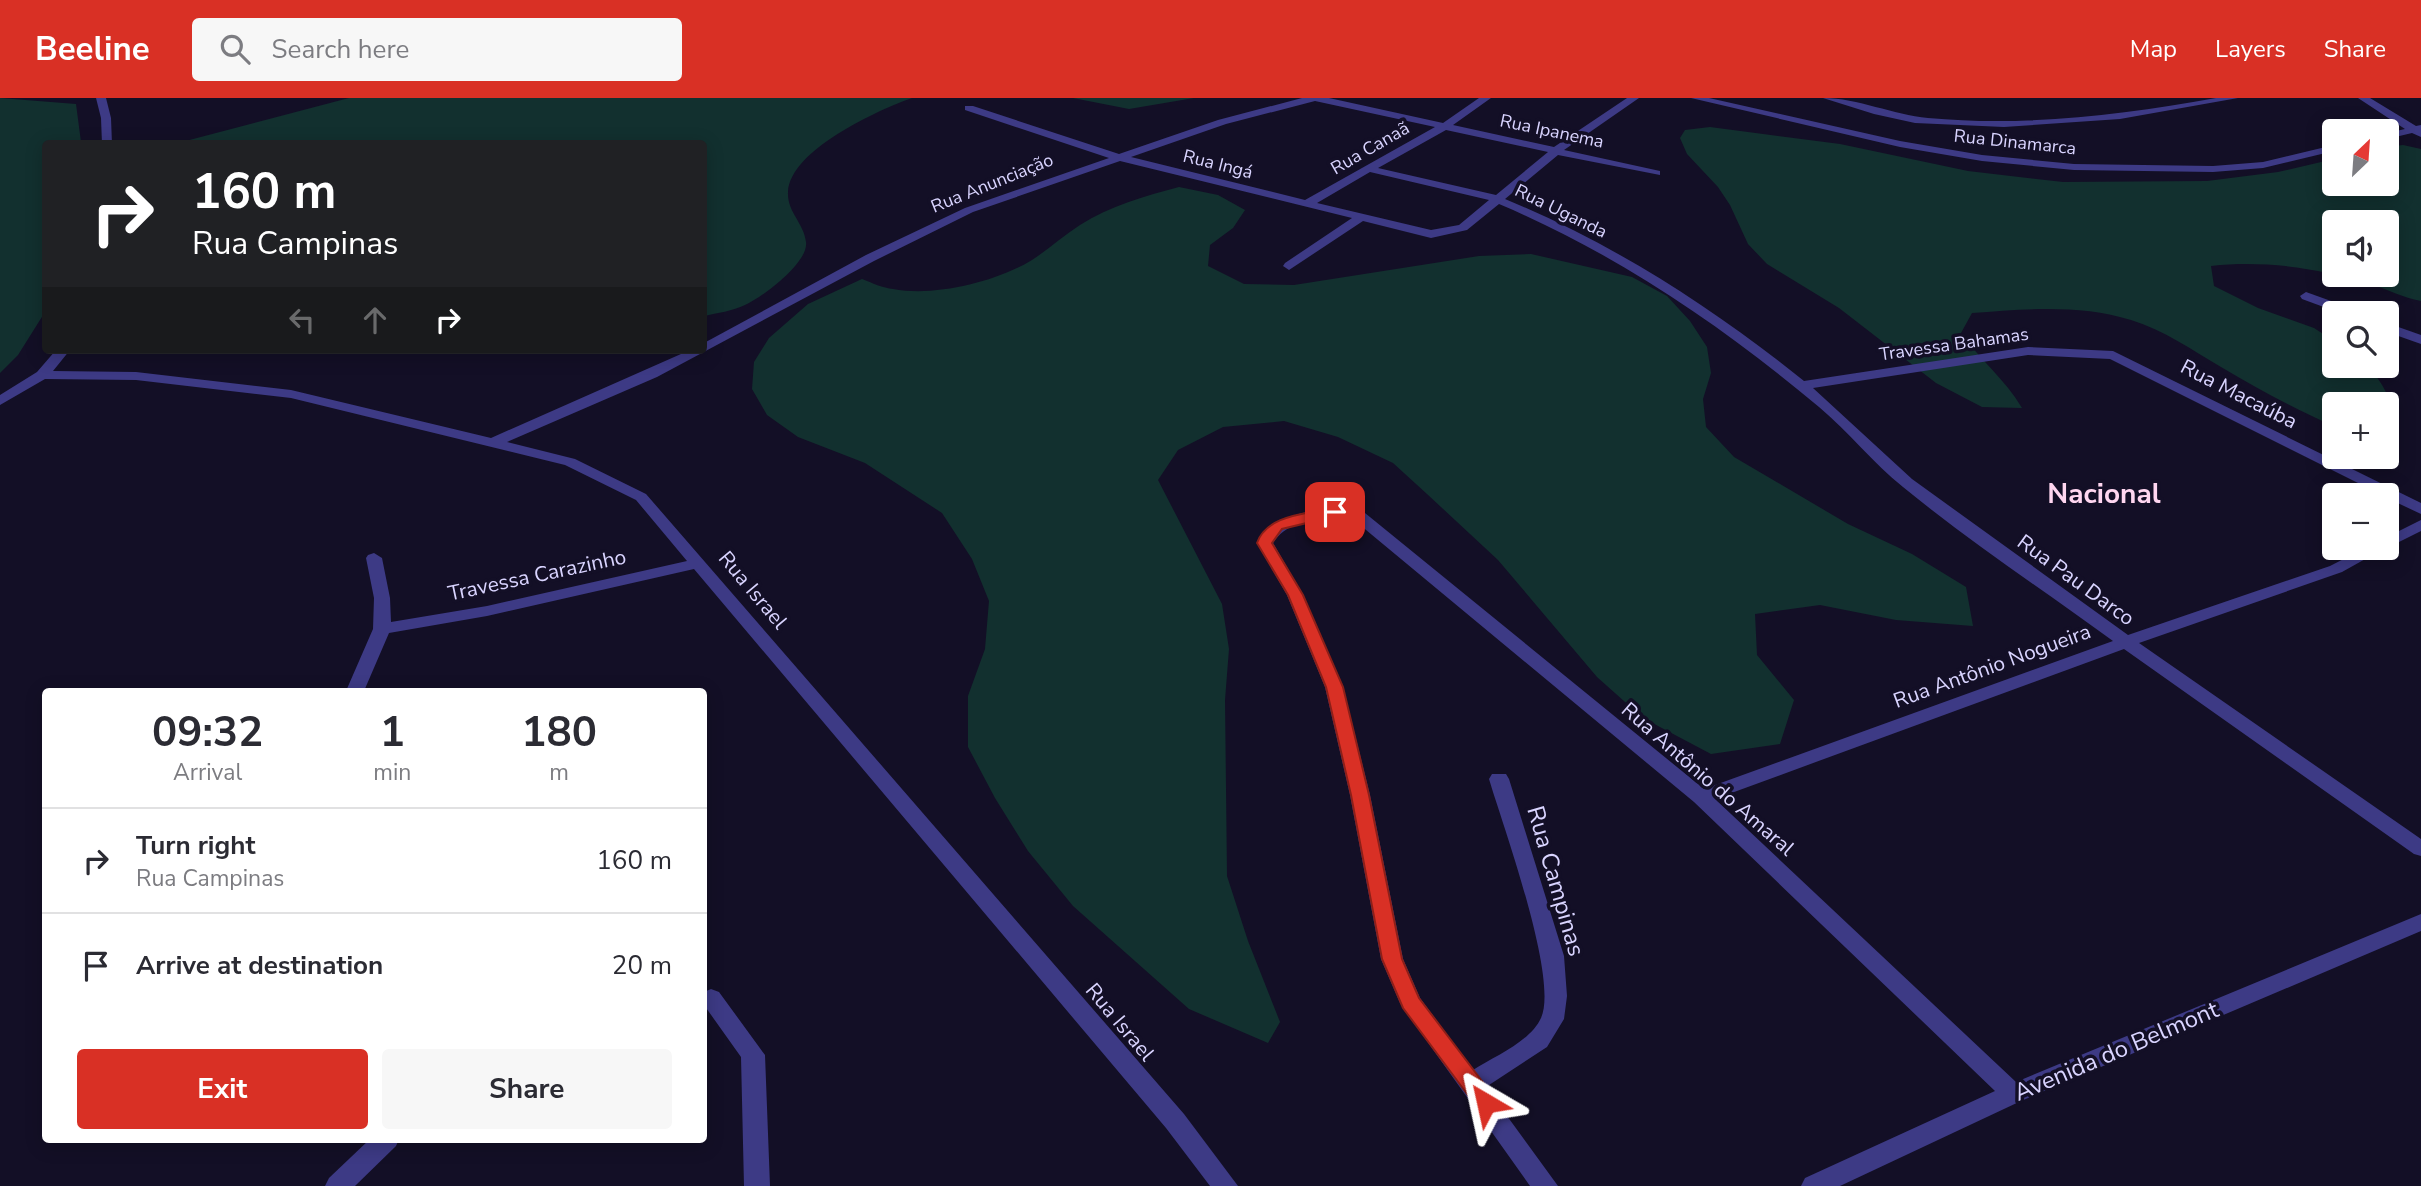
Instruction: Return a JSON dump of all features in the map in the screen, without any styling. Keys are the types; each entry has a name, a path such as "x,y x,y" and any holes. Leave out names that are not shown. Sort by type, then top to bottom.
{"street":[{"path":"101,98 106,118 107,140"},
{"name":"Rua Ipanema","path":"1315,98 1558,149 1656,173"},
{"name":"Rua Anunciação","path":"707,346 870,258 969,210 1222,122 1315,98"},
{"name":"Rua Canaã","path":"1306,204 1446,125 1486,98"},
{"path":"1496,199 1558,149 1633,98"},
{"name":"Rua Dinamarca","path":"1696,98 1900,145 1982,158 2074,167 2213,169 2263,165 2322,151"},
{"path":"1828,98 1889,115 1926,121 1992,124 2073,120 2173,109 2233,98"},
{"path":"2363,98 2419,130"},
{"name":"Rua Ingá","path":"969,108 1117,157 1431,234 1463,228 1496,199"},
{"path":"2399,134 2419,130"},
{"name":"Rua Uganda","path":"1369,169 1496,199 1549,222 1618,258 1722,324"},
{"path":"1289,266 1362,217"},
{"path":"2306,296 2322,302"},
{"name":"Rua Pau Darco","path":"1722,324 1827,407 1914,488 2123,642 2421,849"},
{"path":"2399,332 2421,340"},
{"name":"Travessa Bahamas","path":"1801,386 2028,351 2113,355"},
{"path":"0,401 42,374 60,354"},
{"name":"Rua Anunciação","path":"495,442 692,354"},
{"name":"Rua Macaúba","path":"2113,355 2421,509"},
{"name":"Rua Israel","path":"42,374 136,376 291,394 570,462 641,497 1175,1121 1225,1186"},
{"name":"Rua Antônio do Amaral","path":"1472,1083 1410,1003 1392,959 1360,795 1335,687 1295,595 1265,543 1267,536 1277,526 1335,512 1359,516 1701,797 2013,1094"},
{"path":"2399,536 2421,525"},
{"path":"356,688 382,629 382,598 374,558"},
{"name":"Rua Antônio Nogueira","path":"1701,797 2123,642 2336,569 2354,560"},
{"name":"Travessa Carazinho","path":"382,629 487,611 700,563"},
{"name":"Rua Campinas","path":"1472,1083 1539,1040 1553,1019 1556,996 1553,956 1499,779"},
{"name":"Avenida do Belmont","path":"1814,1186 2013,1094 2421,922"},
{"path":"711,998 752,1055 757,1186"},
{"path":"1472,1083 1545,1186"},
{"path":"338,1186 383,1143"}],"green space":[{"path":"0,98 76,104 81,140 42,140 42,317 18,355 0,373"},
{"path":"349,98 912,98 858,122 819,147 803,161 793,176 788,192 790,206 805,235 805,250 800,259 773,287 753,301 735,309 707,315 707,140 189,140"},
{"path":"1073,98 1194,98 1129,109"},
{"path":"1710,127 1840,144 1968,171 2063,182 2207,181 2278,172 2322,162 2322,196 2399,196 2399,146 2403,145 2421,149 2421,301 2378,287 2399,287 2399,210 2322,210 2322,272 2271,265 2211,266 2214,286 2258,308 2322,333 2322,378 2377,378 2386,392 2322,392 2322,421 2263,391 2155,329 2112,315 2032,309 1972,313 1961,333 2022,408 1982,407 1936,383 1839,308 1767,264 1748,244 1730,205 1718,187 1687,154 1680,138 1685,130"},
{"path":"1179,187 1218,195 1245,210 1233,228 1210,245 1208,266 1244,284 1294,285 1479,256 1531,254 1632,277 1667,296 1690,321 1707,347 1711,373 1703,399 1706,427 1734,457 1848,524 1912,554 1966,587 1973,626 1896,620 1820,605 1755,614 1757,655 1794,700 1780,744 1711,754 1643,718 1597,677 1498,560 1393,463 1338,437 1284,421 1223,427 1178,450 1158,480 1222,604 1229,649 1225,700 1227,876 1248,941 1280,1022 1268,1043 1189,1009 1073,906 1028,851 968,747 968,696 985,649 989,601 972,559 942,513 865,463 798,437 767,415 752,389 754,362 769,338 808,304 862,279 885,288 910,291 946,289 983,281 1032,260 1080,225 1103,212"}],"district":[{"name":"Nacional","path":"2104,493"}],"route":[{"path":"1335,512 1277,526 1267,536 1265,543 1295,595 1335,687 1360,795 1392,959 1410,1003 1486,1103"}]}
